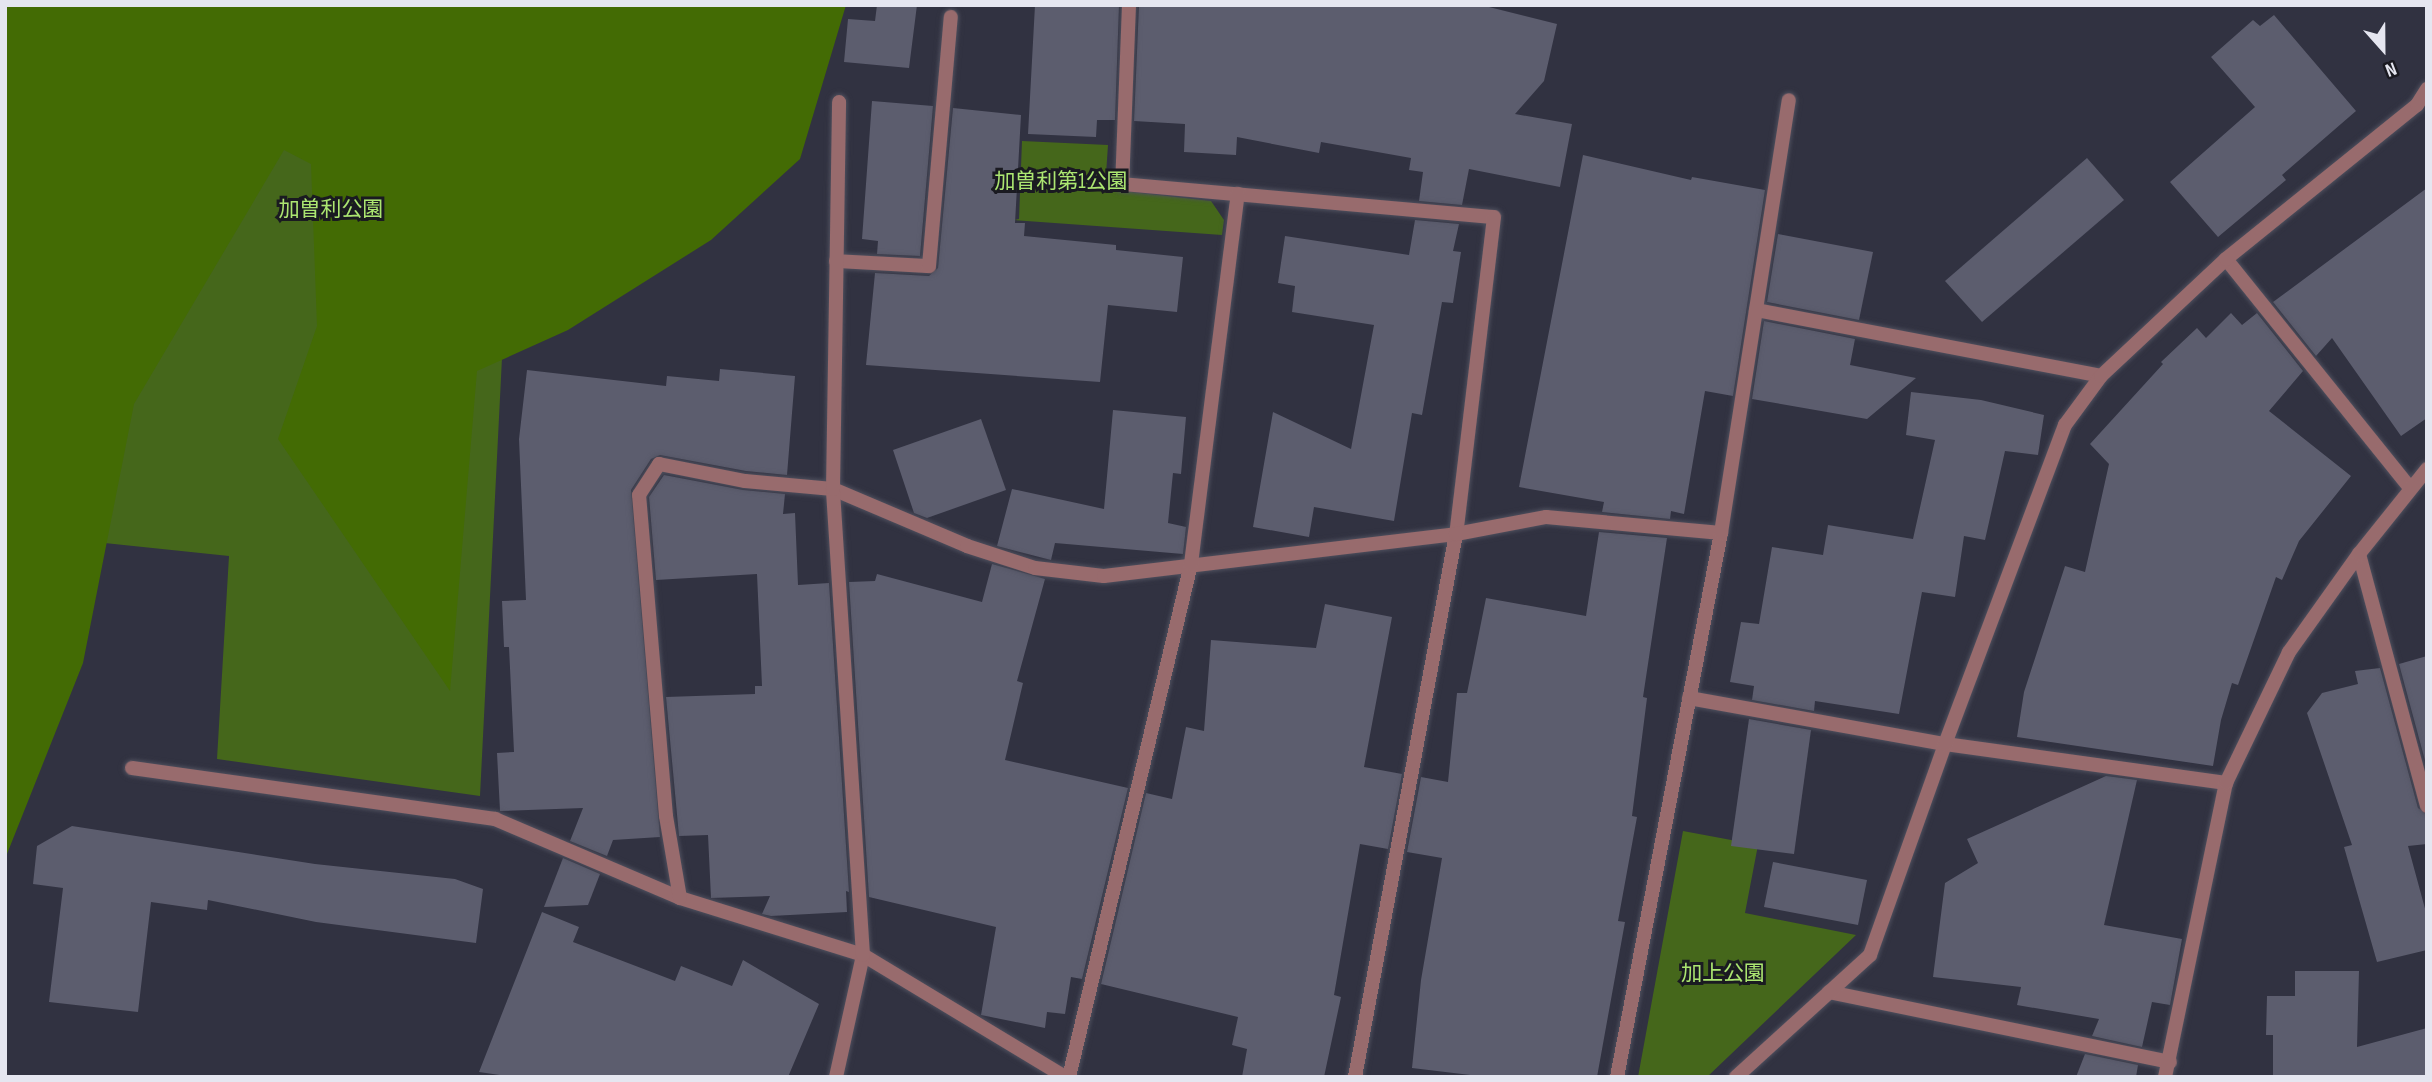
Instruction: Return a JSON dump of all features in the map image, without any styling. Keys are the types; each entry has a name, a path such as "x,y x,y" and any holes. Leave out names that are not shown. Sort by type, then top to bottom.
{"street":[{"path":"1129,5 1122,184 1494,217 1456,534 1355,1077"},
{"path":"836,261 929,266 951,17"},
{"path":"1736,1077 1870,955 1945,744 2065,425 2101,376 2226,259 2417,105 2427,89"},
{"path":"1617,1077 1721,534 1789,100"},
{"path":"835,1077 863,955 833,489 839,102"},
{"path":"132,768 495,819 680,898 863,955 1067,1077 1191,564 1238,194"},
{"path":"2226,259 2410,488"},
{"path":"1756,310 2101,376"},
{"path":"680,898 666,816 639,495 659,464 745,481 833,489 967,546 1035,568 1104,576 1456,534 1546,517 1721,534"},
{"path":"1829,992 2167,1070 2226,783 2289,652 2359,554 2427,469"},
{"path":"2359,554 2427,806"},
{"path":"1689,698 1945,744 2226,783"}],"green space":[{"path":"5,5 846,5 800,159 711,240 568,330 477,371 450,691 278,439 317,326 311,164 284,150 134,404 83,663 5,859"},
{"name":"加曽利公園","path":"160,5 503,338 480,796 217,759 229,556 95,542"},
{"name":"加曽利第1公園","path":"1022,141 1108,145 1105,189 1211,201 1224,220 1222,235 1014,220 1019,219"},
{"name":"加上公園","path":"1683,831 1758,845 1745,913 1856,935 1707,1077 1638,1077"}],"building":[{"path":"877,5 917,5 909,68 844,62 848,19 875,21"},
{"path":"1035,5 1119,5 1115,120 1097,120 1096,137 1028,134"},
{"path":"1139,5 1481,5 1557,24 1544,81 1515,114 1572,124 1560,187 1469,169 1462,205 1419,201 1423,172 1409,170 1411,158 1321,142 1319,153 1237,137 1236,155 1184,152 1185,124 1134,121"},
{"path":"2274,15 2356,111 2282,175 2286,180 2218,237 2170,182 2255,107 2211,57 2253,20 2260,26"},
{"path":"872,101 933,106 920,256 877,254 878,241 862,239"},
{"path":"953,108 1021,115 1015,223 1025,223 1024,236 1116,245 1116,250 1183,257 1177,312 1108,305 1100,382 866,365 875,273 929,276 938,268"},
{"path":"1583,155 1691,180 1692,177 1765,190 1733,396 1705,391 1684,514 1671,511 1670,519 1602,512 1604,502 1519,487"},
{"path":"2087,158 2124,200 1982,322 1945,281"},
{"path":"2427,188 2427,418 2401,436 2332,338 2316,356 2273,302"},
{"path":"1415,220 1459,224 1453,251 1461,252 1453,303 1442,302 1422,415 1412,413 1394,521 1314,507 1309,537 1253,527 1273,412 1351,449 1374,325 1292,312 1295,286 1278,283 1285,236 1409,255"},
{"path":"1778,234 1873,252 1859,320 1767,302"},
{"path":"2231,313 2242,325 2257,313 2303,371 2269,411 2351,476 2299,541 2282,580 2276,577 2238,685 2232,683 2221,720 2213,766 2017,737 2024,692 2065,566 2085,572 2109,464 2090,444 2163,364 2161,362 2197,328 2206,338"},
{"path":"1764,321 1855,339 1850,365 1916,378 1867,419 1752,399"},
{"path":"720,369 795,376 787,475 746,471 660,455 651,459 631,490 660,837 613,840 607,856 570,841 583,808 500,811 497,753 514,752 509,647 504,647 502,601 526,600 519,439 527,370 666,386 667,376 719,381"},
{"path":"1911,392 1981,400 2044,415 2038,455 2005,451 1985,540 1964,536 1955,597 1922,592 1899,714 1815,701 1814,711 1752,700 1754,686 1730,682 1741,622 1759,624 1772,547 1823,555 1828,525 1913,539 1935,440 1906,435"},
{"path":"1113,410 1186,417 1181,474 1173,473 1168,523 1186,527 1183,554 1055,543 1051,560 997,546 1012,489 1104,509"},
{"path":"981,419 1006,490 927,518 914,513 893,450"},
{"path":"664,475 743,490 785,494 783,514 795,513 798,585 829,583 849,892 846,891 847,912 771,916 762,914 770,896 711,898 708,835 679,836 666,697 755,694 755,686 762,686 757,574 656,580 649,497"},
{"path":"1599,532 1667,538 1643,697 1647,698 1632,816 1637,817 1618,921 1625,922 1597,1077 1487,1077 1412,1068 1421,980 1442,858 1407,852 1421,777 1448,782 1457,693 1467,693 1486,598 1586,616"},
{"path":"992,564 1045,579 1017,681 1023,683 1005,760 1128,788 1082,979 1071,977 1065,1014 1047,1012 1045,1028 981,1015 996,927 869,897 849,582 875,581 877,574 982,602"},
{"path":"1325,604 1392,617 1364,767 1402,774 1388,849 1360,844 1334,995 1341,997 1324,1077 1242,1077 1247,1049 1232,1045 1238,1017 1101,984 1146,793 1172,799 1186,727 1204,731 1211,640 1316,648"},
{"path":"2427,656 2427,768 2399,664"},
{"path":"2380,668 2418,808 2427,815 2427,844 2408,846 2427,916 2427,950 2377,962 2344,847 2352,845 2307,713 2322,693 2358,684 2355,671"},
{"path":"1749,719 1811,730 1794,854 1731,846"},
{"path":"2106,776 2137,780 2104,925 2182,939 2170,1005 2152,1002 2142,1047 2092,1036 2099,1019 2017,1005 2021,987 1933,977 1945,883 1978,863 1967,839"},
{"path":"72,826 315,864 455,879 483,889 476,943 316,922 208,900 207,910 151,902 138,1012 49,1002 63,888 33,884 37,846"},
{"path":"563,858 600,874 588,905 544,907"},
{"path":"1773,862 1867,880 1858,925 1764,907"},
{"path":"542,912 579,927 573,942 675,981 681,966 732,986 743,960 819,1004 788,1077 513,1077 479,1072"},
{"path":"2295,971 2359,971 2357,1047 2427,1028 2427,1077 2273,1077 2273,1035 2266,1035 2267,996 2295,996"},
{"path":"2085,1054 2138,1065 2136,1077 2076,1077"}]}
